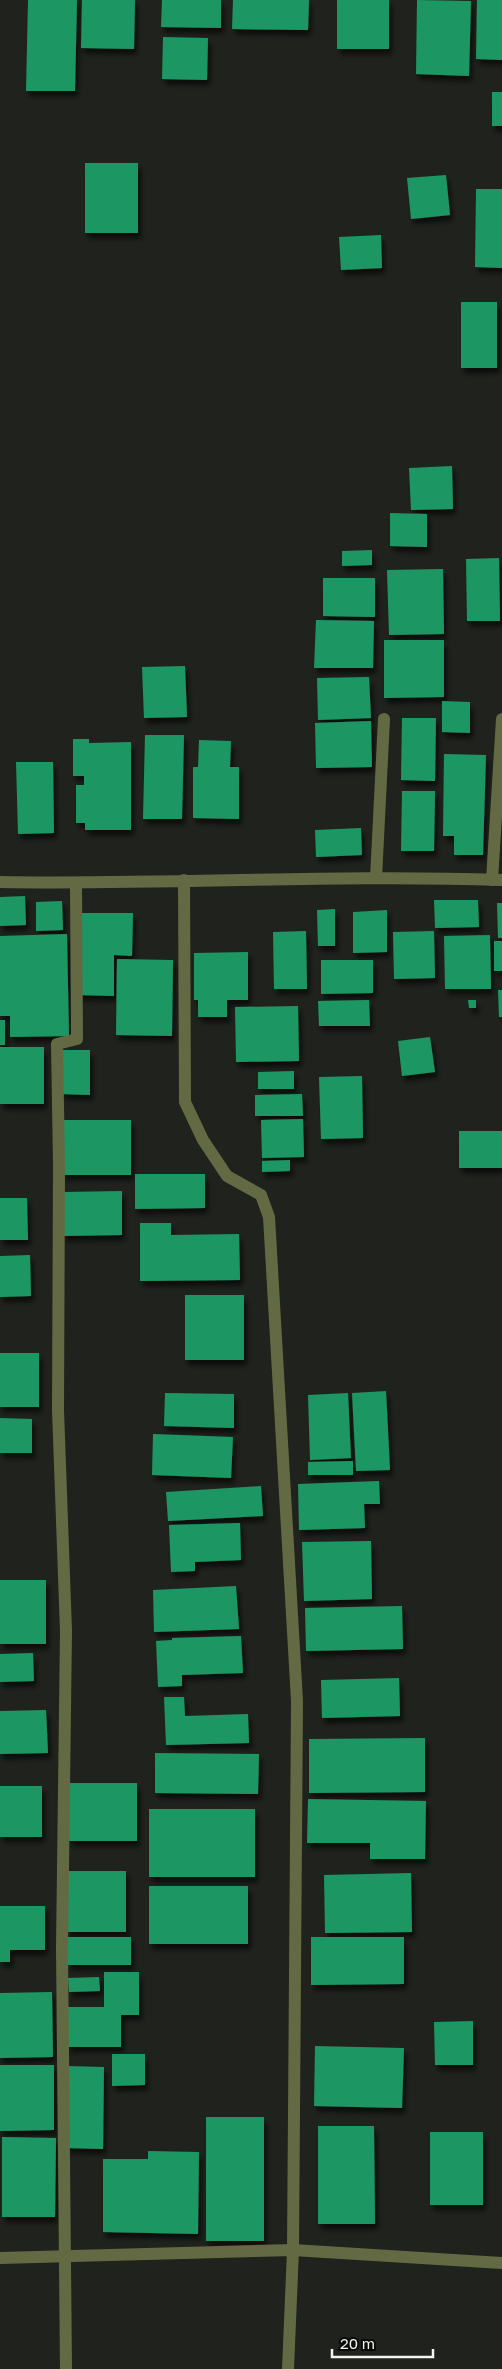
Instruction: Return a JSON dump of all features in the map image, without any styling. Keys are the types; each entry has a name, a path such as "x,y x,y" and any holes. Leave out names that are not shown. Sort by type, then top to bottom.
{"street":[{"path":"376,878 384,719"},
{"path":"0,882 76,884 184,880 376,878 497,880 502,719"},
{"path":"184,880 185,1102 203,1140 227,1176 261,1194 270,1217 297,1701 293,2250 288,2369"},
{"path":"66,2369 67,2258 62,2126 62,1968 66,1631 58,1410 59,1165 57,1044 77,1038 76,884"},
{"path":"0,2258 67,2258 293,2250 502,2263"}],"building":[{"path":"28,0 77,0 75,91 26,91"},
{"path":"82,0 135,0 134,49 81,48"},
{"path":"162,0 221,0 221,28 161,27"},
{"path":"233,0 309,0 308,30 232,29"},
{"path":"337,0 389,0 389,49 337,49"},
{"path":"417,0 471,1 469,76 416,74"},
{"path":"477,0 502,0 502,60 476,59"},
{"path":"163,37 208,38 207,80 162,79"},
{"path":"492,92 502,92 502,126 492,126"},
{"path":"85,163 138,163 138,233 85,233"},
{"path":"446,175 450,215 411,219 407,178"},
{"path":"476,189 502,189 502,268 475,267"},
{"path":"381,235 382,268 341,270 339,237"},
{"path":"461,302 497,302 497,368 461,368"},
{"path":"452,466 453,509 411,510 409,468"},
{"path":"390,513 427,514 427,547 390,546"},
{"path":"372,550 372,565 342,566 342,551"},
{"path":"499,558 500,621 467,621 466,559"},
{"path":"443,569 444,634 389,635 387,570"},
{"path":"323,578 375,578 375,617 323,616"},
{"path":"316,620 374,621 373,668 314,668"},
{"path":"384,640 444,640 444,697 384,698"},
{"path":"185,666 187,717 144,718 142,667"},
{"path":"369,677 371,718 318,720 317,678"},
{"path":"442,701 470,702 470,733 442,732"},
{"path":"402,718 436,718 435,781 401,780"},
{"path":"371,721 372,767 316,768 315,723"},
{"path":"145,735 184,735 182,819 143,819"},
{"path":"73,739 89,739 89,743 131,742 131,830 85,830 85,823 76,823 76,785 84,785 84,776 73,776"},
{"path":"199,740 231,741 230,767 239,767 239,819 193,818 193,767 198,767"},
{"path":"444,754 486,755 483,855 454,855 454,836 443,836"},
{"path":"16,762 53,762 54,833 18,834"},
{"path":"402,791 435,791 434,851 401,851"},
{"path":"361,828 362,855 316,857 315,830"},
{"path":"25,896 26,925 0,926 0,897"},
{"path":"434,900 478,900 479,927 435,928"},
{"path":"62,901 63,930 36,931 36,902"},
{"path":"497,903 502,903 502,938 498,938"},
{"path":"335,909 335,946 318,946 317,910"},
{"path":"387,910 387,952 353,953 353,912"},
{"path":"77,913 133,913 132,956 114,955 114,996 77,995"},
{"path":"306,931 307,989 274,989 273,932"},
{"path":"434,931 435,978 394,979 393,932"},
{"path":"67,934 69,1036 10,1037 10,1016 0,1016 0,936"},
{"path":"490,935 491,989 445,989 444,936"},
{"path":"494,941 502,941 502,971 494,971"},
{"path":"248,952 248,1000 227,1000 227,1017 198,1017 198,1000 194,1000 194,953"},
{"path":"117,959 173,960 172,1036 116,1035"},
{"path":"321,960 373,960 373,993 321,994"},
{"path":"498,990 502,990 502,1017 499,1017"},
{"path":"369,1000 370,1026 319,1026 318,1001"},
{"path":"468,1000 476,1000 476,1008 469,1008"},
{"path":"298,1006 299,1061 236,1062 235,1007"},
{"path":"0,1020 5,1020 5,1045 0,1045"},
{"path":"430,1037 435,1072 402,1076 398,1041"},
{"path":"0,1047 44,1047 44,1104 0,1104"},
{"path":"61,1050 90,1050 90,1095 61,1094"},
{"path":"294,1071 294,1089 258,1089 258,1072"},
{"path":"362,1076 363,1138 321,1139 319,1077"},
{"path":"302,1094 303,1116 255,1116 255,1095"},
{"path":"303,1119 304,1157 262,1158 261,1120"},
{"path":"63,1120 131,1120 131,1175 63,1175"},
{"path":"459,1131 502,1131 502,1168 459,1168"},
{"path":"290,1160 290,1171 262,1172 262,1161"},
{"path":"135,1174 205,1174 205,1208 135,1209"},
{"path":"122,1191 122,1235 63,1236 63,1192"},
{"path":"0,1198 27,1198 28,1240 0,1240"},
{"path":"140,1223 171,1223 171,1235 239,1234 240,1280 140,1281"},
{"path":"30,1255 31,1296 0,1297 0,1256"},
{"path":"185,1295 244,1295 244,1360 185,1360"},
{"path":"0,1353 39,1353 39,1407 0,1407"},
{"path":"386,1391 390,1470 356,1471 352,1393"},
{"path":"165,1393 234,1394 234,1428 164,1426"},
{"path":"348,1393 351,1458 310,1460 308,1395"},
{"path":"0,1418 32,1419 32,1453 0,1453"},
{"path":"153,1434 233,1437 231,1478 152,1475"},
{"path":"353,1461 353,1475 308,1475 308,1462"},
{"path":"379,1481 380,1504 364,1504 365,1528 299,1530 298,1484"},
{"path":"261,1486 263,1516 168,1521 166,1492"},
{"path":"240,1523 241,1560 195,1562 195,1571 171,1572 169,1525"},
{"path":"371,1541 372,1599 304,1601 302,1542"},
{"path":"0,1580 46,1580 46,1644 0,1644"},
{"path":"236,1586 239,1629 154,1632 153,1590"},
{"path":"402,1606 403,1649 306,1651 305,1608"},
{"path":"241,1636 243,1673 182,1675 182,1686 158,1687 156,1641 172,1640 172,1638"},
{"path":"33,1653 34,1681 0,1682 0,1654"},
{"path":"399,1678 400,1716 322,1718 321,1680"},
{"path":"164,1697 184,1697 185,1716 248,1714 249,1743 166,1745"},
{"path":"46,1710 48,1753 0,1754 0,1711"},
{"path":"425,1738 425,1792 309,1793 309,1739"},
{"path":"155,1753 259,1754 258,1794 155,1793"},
{"path":"69,1783 137,1783 137,1841 69,1841"},
{"path":"0,1786 42,1786 42,1837 0,1837"},
{"path":"308,1799 426,1801 425,1859 370,1859 370,1843 307,1843"},
{"path":"149,1809 255,1809 255,1877 149,1877"},
{"path":"67,1871 126,1871 126,1932 67,1932"},
{"path":"411,1873 412,1932 325,1933 324,1875"},
{"path":"149,1886 248,1886 248,1944 149,1944"},
{"path":"0,1906 45,1906 45,1950 10,1950 10,1962 0,1962"},
{"path":"68,1937 131,1937 131,1965 68,1965"},
{"path":"311,1937 404,1937 404,1984 311,1985"},
{"path":"104,1972 139,1972 139,2015 121,2015 121,2047 68,2047 67,2007 104,2007"},
{"path":"99,1977 100,1991 69,1992 68,1978"},
{"path":"52,1992 53,2057 0,2058 0,1993"},
{"path":"473,2021 473,2065 435,2065 434,2022"},
{"path":"315,2046 404,2048 402,2108 314,2106"},
{"path":"112,2054 145,2054 145,2085 112,2086"},
{"path":"0,2065 54,2065 54,2130 0,2131"},
{"path":"67,2066 104,2067 103,2149 66,2148"},
{"path":"206,2117 264,2117 264,2241 206,2241"},
{"path":"318,2126 374,2126 375,2224 318,2224"},
{"path":"430,2132 483,2132 483,2205 430,2205"},
{"path":"2,2137 56,2138 55,2217 2,2217"},
{"path":"148,2151 199,2152 198,2234 103,2232 103,2159 148,2159"}]}
